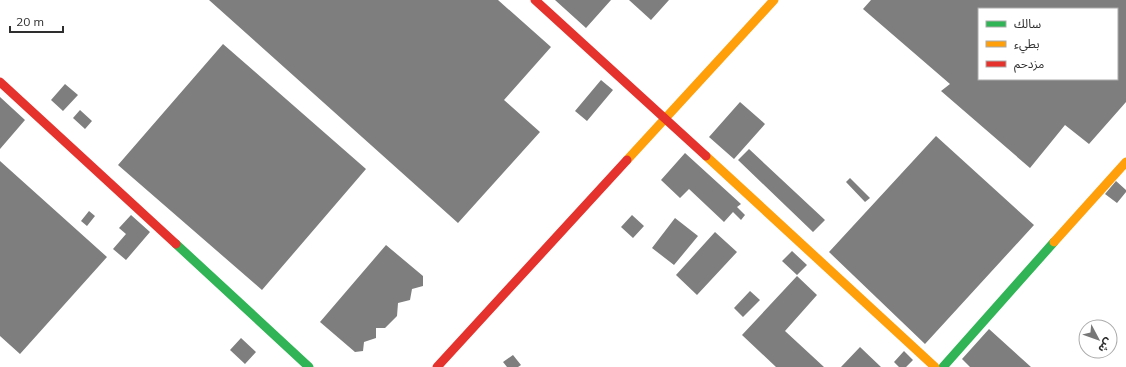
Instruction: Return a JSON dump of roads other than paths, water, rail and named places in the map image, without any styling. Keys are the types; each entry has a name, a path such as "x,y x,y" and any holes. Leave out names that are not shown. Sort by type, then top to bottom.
{"street":[{"path":"535,0 666,118 935,367"},
{"path":"437,367 774,0"},
{"path":"0,82 309,367"},
{"path":"943,367 1126,162"}]}
